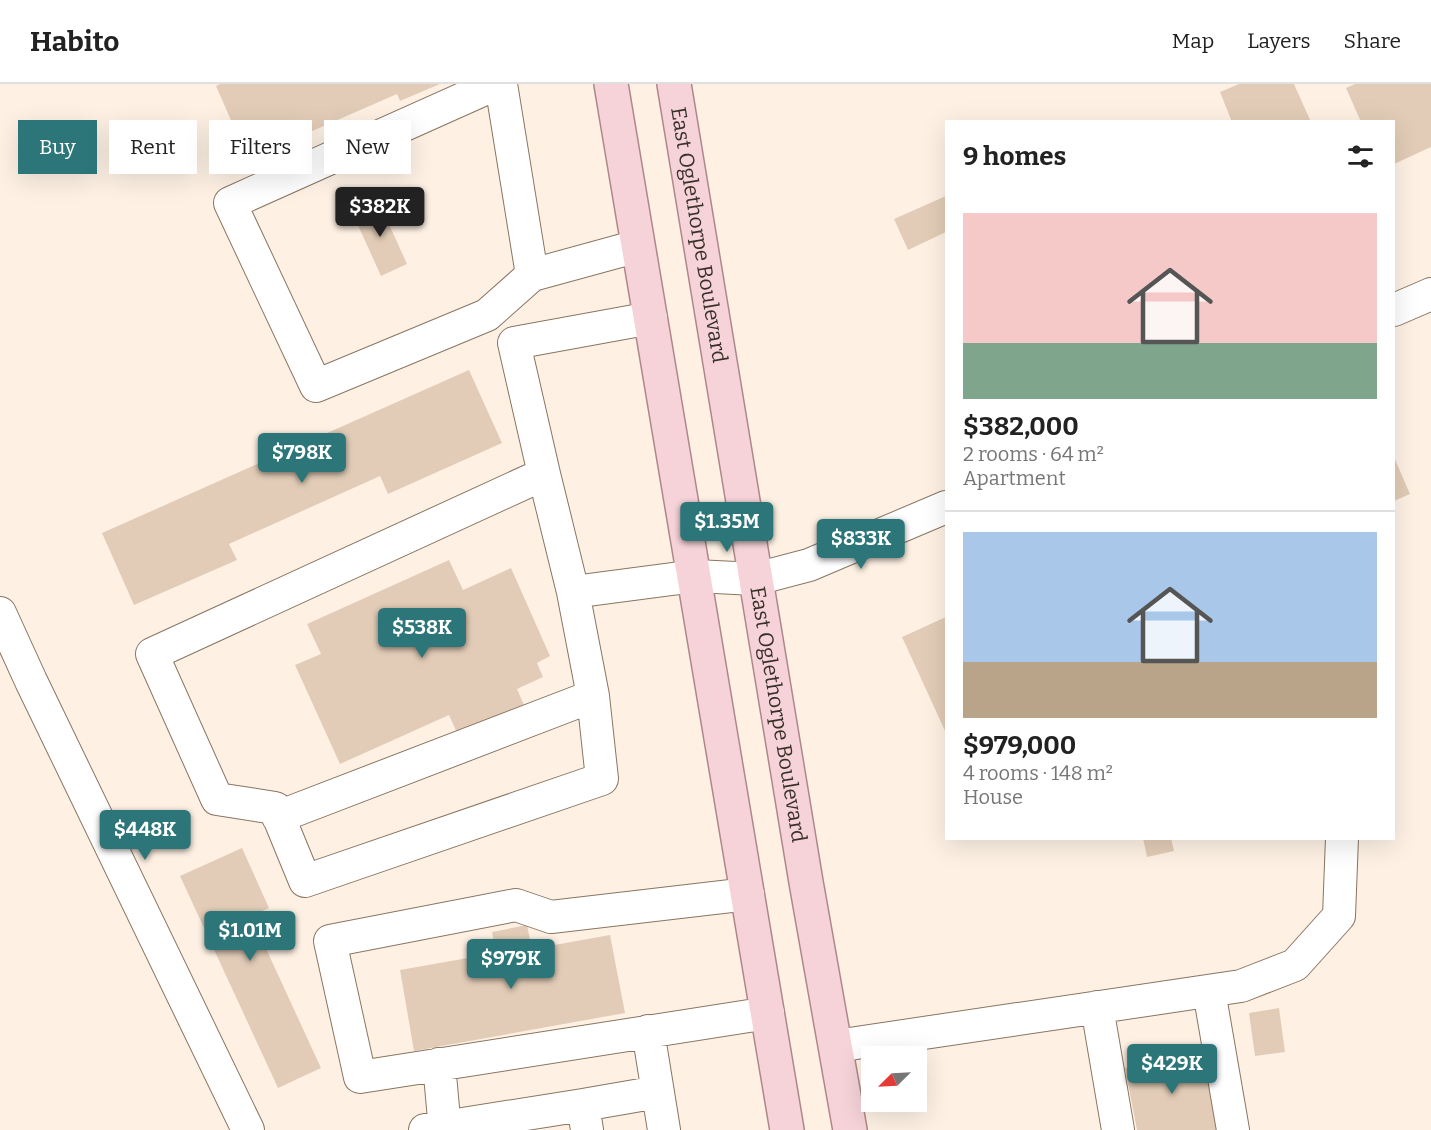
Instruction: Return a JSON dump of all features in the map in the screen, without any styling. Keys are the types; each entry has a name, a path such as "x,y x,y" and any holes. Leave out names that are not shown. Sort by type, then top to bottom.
{"main road":[{"path":"611,84 787,1130"},
{"name":"East Oglethorpe Boulevard","path":"674,84 806,882 837,1046 850,1130"}],"street":[{"path":"496,84 230,203 316,386 487,315 532,275 638,246"},
{"path":"501,84 532,275"},
{"path":"1395,310 1431,294"},
{"path":"544,474 152,654 217,799 275,808 305,881 602,779 593,696 573,592 514,343 651,318"},
{"path":"573,592 695,576 756,579 809,564 945,507"},
{"path":"0,613 248,1130"},
{"path":"279,817 593,696"},
{"path":"837,1046 1241,986 1295,965 1339,916 1342,840"},
{"path":"748,894 550,917 516,905 330,941 360,1077 768,1013"},
{"path":"1209,991 1233,1130"},
{"path":"1097,1007 1118,1130"},
{"path":"648,1031 664,1130"},
{"path":"439,1064 438,1129 585,1118 658,1092"}],"building":[{"path":"220,84 440,84 400,101 397,94 337,120 324,120 324,126 312,131 312,120 231,120 216,86"},
{"path":"1239,84 1294,84 1310,120 1231,120 1220,92"},
{"path":"1355,84 1431,84 1431,147 1395,164 1395,120 1360,120 1346,88"},
{"path":"945,196 945,232 908,250 894,219"},
{"path":"378,200 407,264 381,276 352,212"},
{"path":"469,370 502,443 388,494 380,476 229,544 237,560 134,605 102,533"},
{"path":"1395,459 1410,494 1395,501"},
{"path":"449,560 463,590 511,568 550,656 537,663 543,677 517,689 524,705 458,735 449,715 340,764 295,665 321,654 307,624"},
{"path":"945,617 945,731 902,637"},
{"path":"1143,840 1171,840 1174,851 1147,857"},
{"path":"242,848 269,908 251,916 321,1068 278,1088 180,876"},
{"path":"527,925 532,949 610,935 625,1013 414,1051 400,970 496,953 492,932"},
{"path":"1279,1008 1285,1052 1255,1056 1249,1013"},
{"path":"1202,1053 1217,1130 1137,1130 1125,1068"}]}
